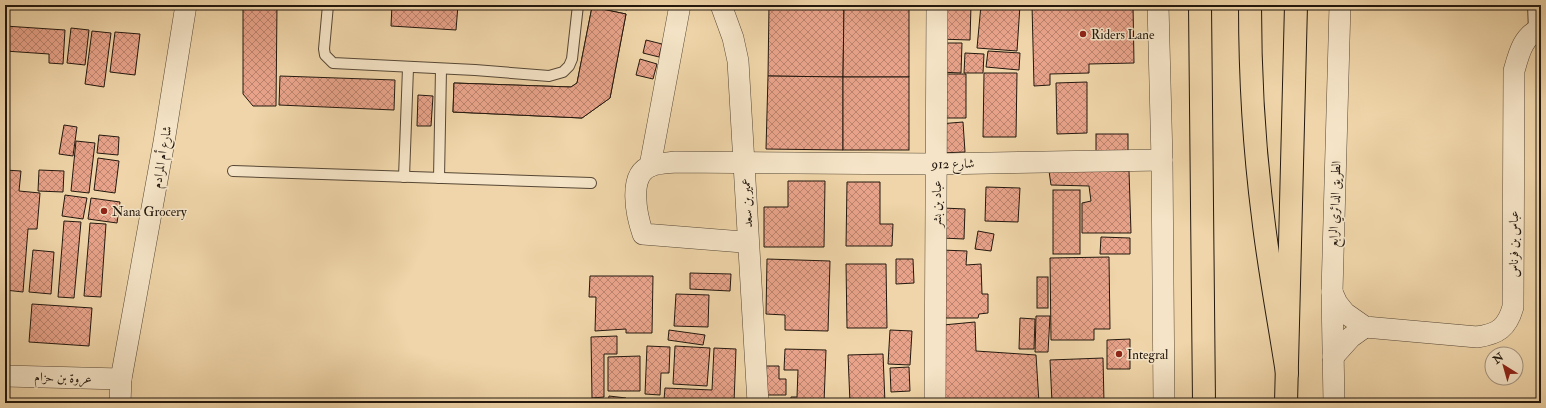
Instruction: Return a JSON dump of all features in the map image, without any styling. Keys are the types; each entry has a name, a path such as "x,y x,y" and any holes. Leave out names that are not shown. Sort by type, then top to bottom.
{"main road":[{"path":"1200,5 1204,403"},
{"path":"1250,5 1250,76 1256,155 1263,218 1287,373"},
{"path":"1286,403 1296,5"}],"street":[{"name":"شارع أم المرادم","path":"120,403 121,379 164,142 186,5"},
{"path":"680,5 650,166 637,180 636,191 638,220 644,234 743,242"},
{"name":"عمير بن سعد","path":"721,5 733,38 738,61 758,403"},
{"name":"عباد بن بشر","path":"935,403 937,5"},
{"path":"1158,5 1162,160 1164,403"},
{"name":"الطريق الدائري الرابع","path":"1334,403 1332,292 1340,5"},
{"name":"عباس بن فرناس","path":"1332,292 1337,303 1345,313 1365,327 1477,337 1490,335 1503,328 1510,317 1512,307 1514,71 1520,47 1537,30"},
{"name":"شارع 912","path":"650,166 676,162 744,161 936,164 1162,160"},
{"path":"1333,357 1351,337 1365,327"},
{"name":"عروة بن حزام","path":"5,376 121,379"}],"lane":[{"path":"328,5 324,49 328,60 339,65 556,75 568,66 572,59 578,5"},
{"path":"1533,5 1537,30"},
{"path":"404,176 408,68"},
{"path":"439,178 441,69"},
{"path":"233,171 591,183"}],"building":[{"path":"104,5 134,5 133,9"},
{"path":"243,5 277,5 276,106 253,106 243,94"},
{"path":"392,5 458,5 456,30 391,26"},
{"path":"606,5 628,5 627,10"},
{"path":"769,5 844,5 843,77 768,76"},
{"path":"844,5 909,5 909,77 843,77"},
{"path":"939,5 971,5 970,40 938,39"},
{"path":"981,5 1020,5 1017,51 977,48"},
{"name":"Riders Lane","path":"1032,5 1133,5 1134,63 1089,64 1089,73 1050,74 1050,85 1034,86"},
{"path":"592,7 626,14 610,98 582,118 453,112 454,83 571,87 577,83"},
{"path":"592,7 626,14 610,98 582,118 453,112 454,83 571,87 577,83"},
{"path":"5,26 65,30 63,64 49,63 49,54 5,51"},
{"path":"71,28 89,30 85,65 67,63"},
{"path":"92,31 111,33 104,87 85,84"},
{"path":"115,32 140,34 135,75 110,72"},
{"path":"646,40 662,44 659,57 643,53"},
{"path":"941,43 962,43 961,73 940,72"},
{"path":"988,51 1020,53 1019,70 986,67"},
{"path":"965,53 984,54 983,73 964,73"},
{"path":"640,59 657,64 653,79 636,75"},
{"path":"984,73 1017,73 1016,137 983,137"},
{"path":"941,74 966,74 966,118 940,118"},
{"path":"280,76 395,80 394,110 279,105"},
{"path":"768,76 843,77 843,150 766,149"},
{"path":"843,77 909,77 909,150 843,150"},
{"path":"1087,82 1087,133 1057,134 1056,83"},
{"path":"418,95 433,96 431,126 417,126"},
{"path":"963,122 965,152 940,153 939,124"},
{"path":"64,125 77,127 73,156 59,154"},
{"path":"1096,134 1128,134 1128,151 1096,151"},
{"path":"99,135 119,137 118,155 97,153"},
{"path":"76,141 95,143 89,193 71,191"},
{"path":"98,158 119,161 115,193 94,190"},
{"path":"5,170 21,171 19,191 40,193 37,229 28,229 23,292 5,290"},
{"path":"39,170 64,171 63,192 38,191"},
{"path":"1049,171 1129,171 1131,233 1082,233 1082,203 1091,201 1089,186 1051,185"},
{"path":"788,181 825,181 824,247 764,247 764,207 788,207"},
{"path":"847,182 880,182 880,224 893,224 892,246 846,246"},
{"path":"986,187 1020,188 1018,222 985,221"},
{"path":"1053,190 1080,190 1080,254 1053,254"},
{"path":"65,195 87,198 83,219 62,216"},
{"name":"Nana Grocery","path":"91,198 120,202 117,223 88,219"},
{"path":"943,208 965,209 964,239 942,238"},
{"path":"64,221 81,222 74,298 58,297"},
{"path":"90,223 106,224 101,297 84,296"},
{"path":"978,231 994,234 991,251 975,249"},
{"path":"1101,237 1130,238 1130,254 1100,254"},
{"path":"33,250 54,252 51,294 29,292"},
{"path":"941,250 967,251 966,265 981,264 982,294 988,294 988,313 979,314 978,318 941,318"},
{"path":"1109,257 1110,329 1094,329 1094,340 1051,340 1050,258"},
{"path":"767,259 830,261 828,331 785,330 785,315 766,314"},
{"path":"896,259 913,259 914,283 896,284"},
{"path":"846,264 886,264 887,328 847,328"},
{"path":"690,273 731,274 730,291 690,289"},
{"path":"590,276 653,276 652,333 626,333 626,329 595,331 596,297 589,297"},
{"path":"1037,277 1048,277 1048,308 1037,308"},
{"path":"676,294 709,295 708,327 674,326"},
{"path":"32,304 92,308 89,346 29,342"},
{"path":"1036,316 1050,316 1048,352 1035,352"},
{"path":"1020,318 1035,319 1034,349 1019,349"},
{"path":"975,322 976,351 1036,355 1039,403 980,403 979,401 943,403 943,325"},
{"path":"669,330 705,335 703,345 668,340"},
{"path":"890,330 912,331 910,365 888,364"},
{"path":"617,336 617,354 604,354 604,397 592,398 591,337"},
{"name":"Integral","path":"1130,339 1130,369 1107,369 1107,340"},
{"path":"647,346 670,347 669,373 661,373 660,395 645,394"},
{"path":"675,346 710,348 707,386 673,384"},
{"path":"714,348 736,349 734,403 687,403 687,401 664,400 665,388 712,390"},
{"path":"785,349 826,350 824,403 791,403 791,397 797,397 798,370 784,370"},
{"path":"883,354 885,403 850,403 848,355"},
{"path":"640,356 640,391 608,391 608,357"},
{"path":"1103,358 1104,403 1052,403 1050,360"},
{"path":"766,366 779,366 779,379 786,379 786,395 765,395"},
{"path":"909,367 910,391 891,392 890,368"},
{"path":"609,396 626,398 626,403 608,403"},
{"path":"13,401 28,403 13,403"}],"place":[{"name":"Riders Lane","path":"1083,34"},
{"name":"Nana Grocery","path":"104,211"},
{"name":"Integral","path":"1119,354"}]}
